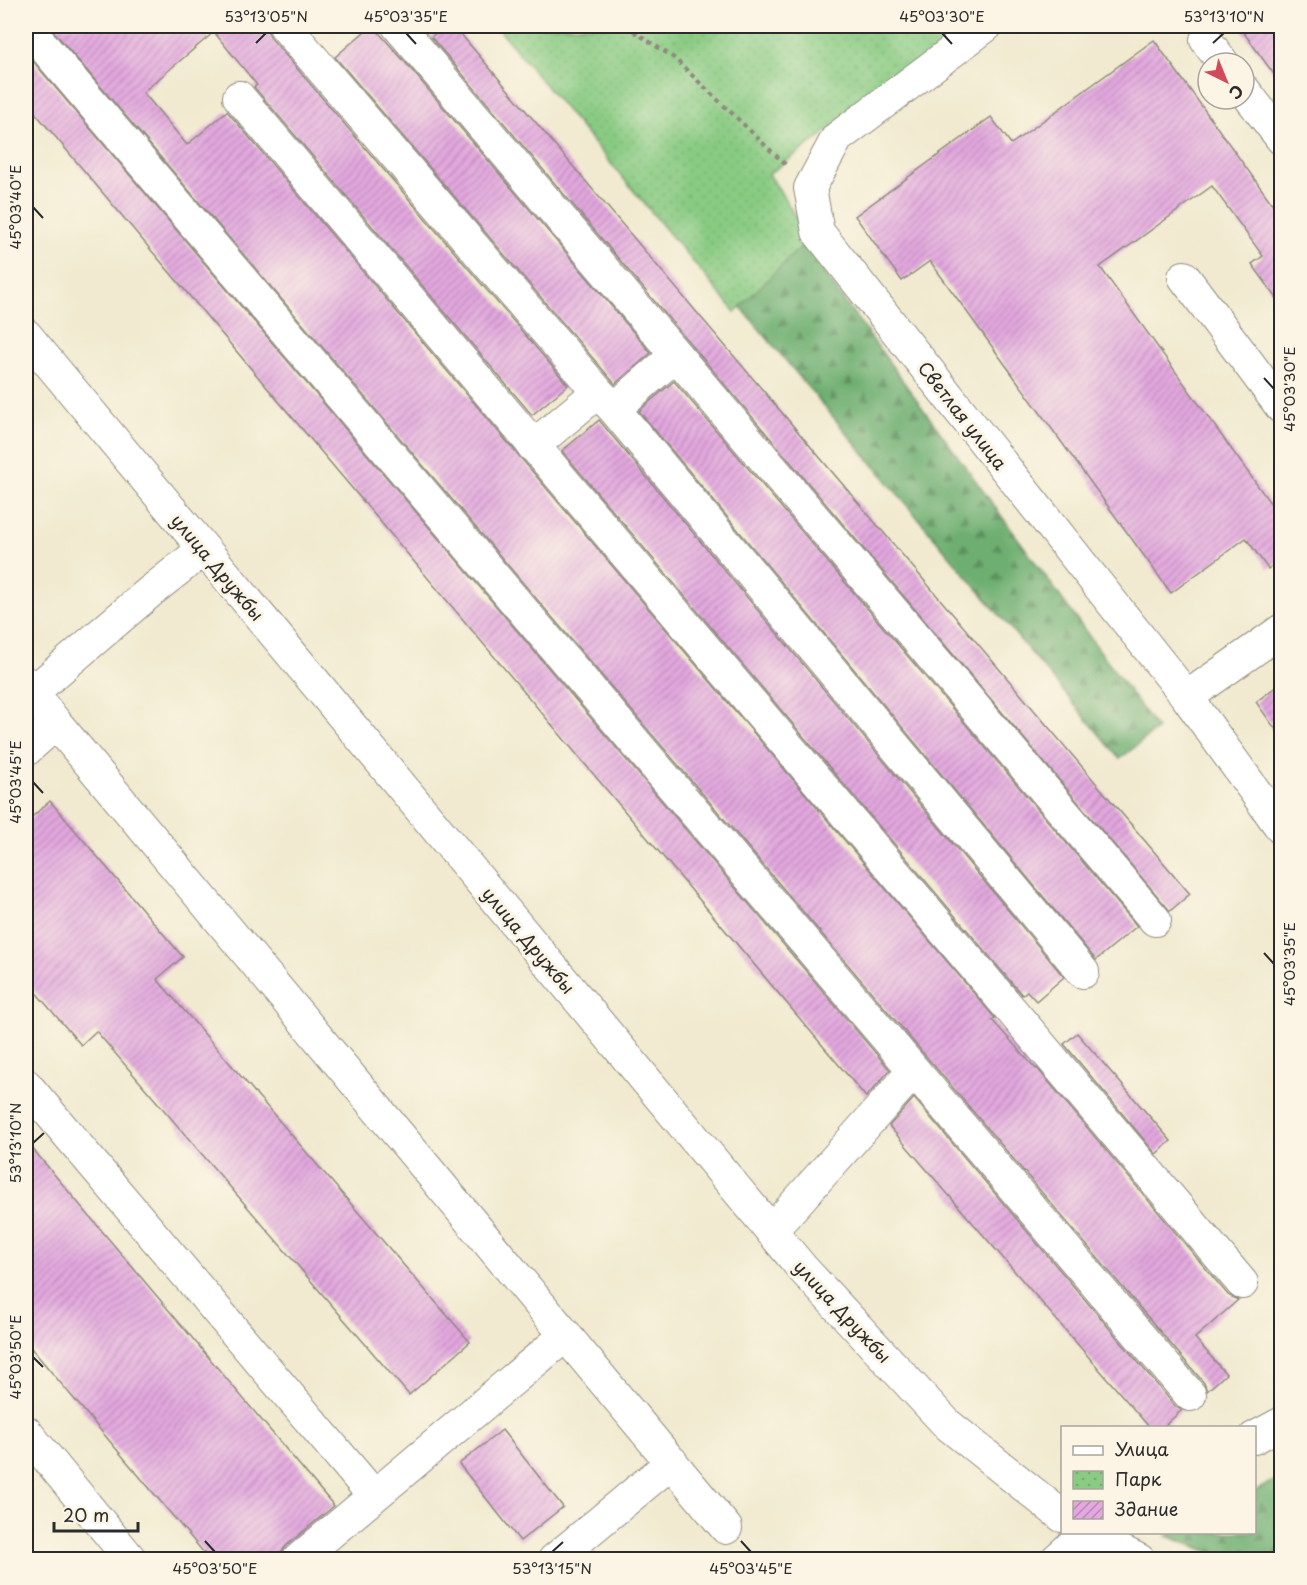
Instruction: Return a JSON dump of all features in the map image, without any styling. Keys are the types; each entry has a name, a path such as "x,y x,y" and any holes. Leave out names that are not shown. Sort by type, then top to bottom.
{"street":[{"path":"26,26 1190,1395"},
{"path":"285,26 606,400 1083,972"},
{"path":"398,26 1155,920"},
{"path":"810,188 837,138 986,26"},
{"path":"239,97 1242,1284"},
{"path":"1256,106 1281,139"},
{"name":"Светлая улица","path":"810,188 818,232 1187,697 1281,829"},
{"path":"1184,278 1281,408"},
{"name":"улица Дружбы","path":"26,335 803,1269 947,1424 1061,1515"},
{"path":"533,446 676,355"},
{"path":"204,549 29,688 726,1528"},
{"path":"1187,697 1281,630"},
{"path":"26,750 56,723"},
{"path":"771,1231 914,1071"},
{"path":"26,1085 374,1496"},
{"path":"298,1560 566,1335"},
{"path":"1256,1437 1281,1423"},
{"path":"26,1432 131,1560"},
{"path":"554,1560 672,1462"},
{"path":"1056,1560 1075,1534"},
{"name":"улица Дружбы","path":"1089,1534 1139,1560"}],"path":[{"path":"626,26 674,58 810,188"}],"green space":[{"path":"496,26 972,26 769,174 809,238 735,312"},
{"path":"505,26 751,173 1157,729 1120,759"},
{"path":"1281,1477 1281,1559 1228,1559 1167,1536 1170,1534 1256,1534 1256,1490"}],"building":[{"path":"49,26 268,26 267,30 271,38 568,385 532,415 254,87 257,85 214,32 143,92 187,145 227,111 995,1018 992,1020 1037,1068 1228,1295 1238,1300 1195,1338 1226,1374 1207,1391 1204,1383"},
{"path":"371,26 404,61 651,353 615,384 335,57"},
{"path":"445,26 454,26 1190,894 1170,911 431,37"},
{"path":"1239,26 1281,26 1281,84"},
{"path":"1154,40 1196,98 1196,111 1205,111 1281,216 1281,304 1252,264 1263,256 1212,186 1100,267 1281,518 1281,559 1268,569 1246,538 1171,593 930,261 902,281 855,216 991,117 1011,144"},
{"path":"26,53 890,1070 866,1097 26,102"},
{"path":"674,381 1137,926 1096,960 639,411"},
{"path":"599,420 1064,977 1036,1001 1027,991 1022,995 562,451"},
{"path":"1281,683 1281,737 1256,702"},
{"path":"50,801 183,957 157,979 470,1342 409,1395 96,1031 81,1045 26,981 26,822"},
{"path":"1077,1033 1171,1141 1156,1154 1064,1044"},
{"path":"914,1098 1176,1407 1182,1410 1164,1426 1148,1426 889,1126"},
{"path":"26,1141 334,1506 286,1546 281,1553 281,1560 210,1560 26,1342"},
{"path":"502,1430 563,1507 520,1541 459,1464"}]}
